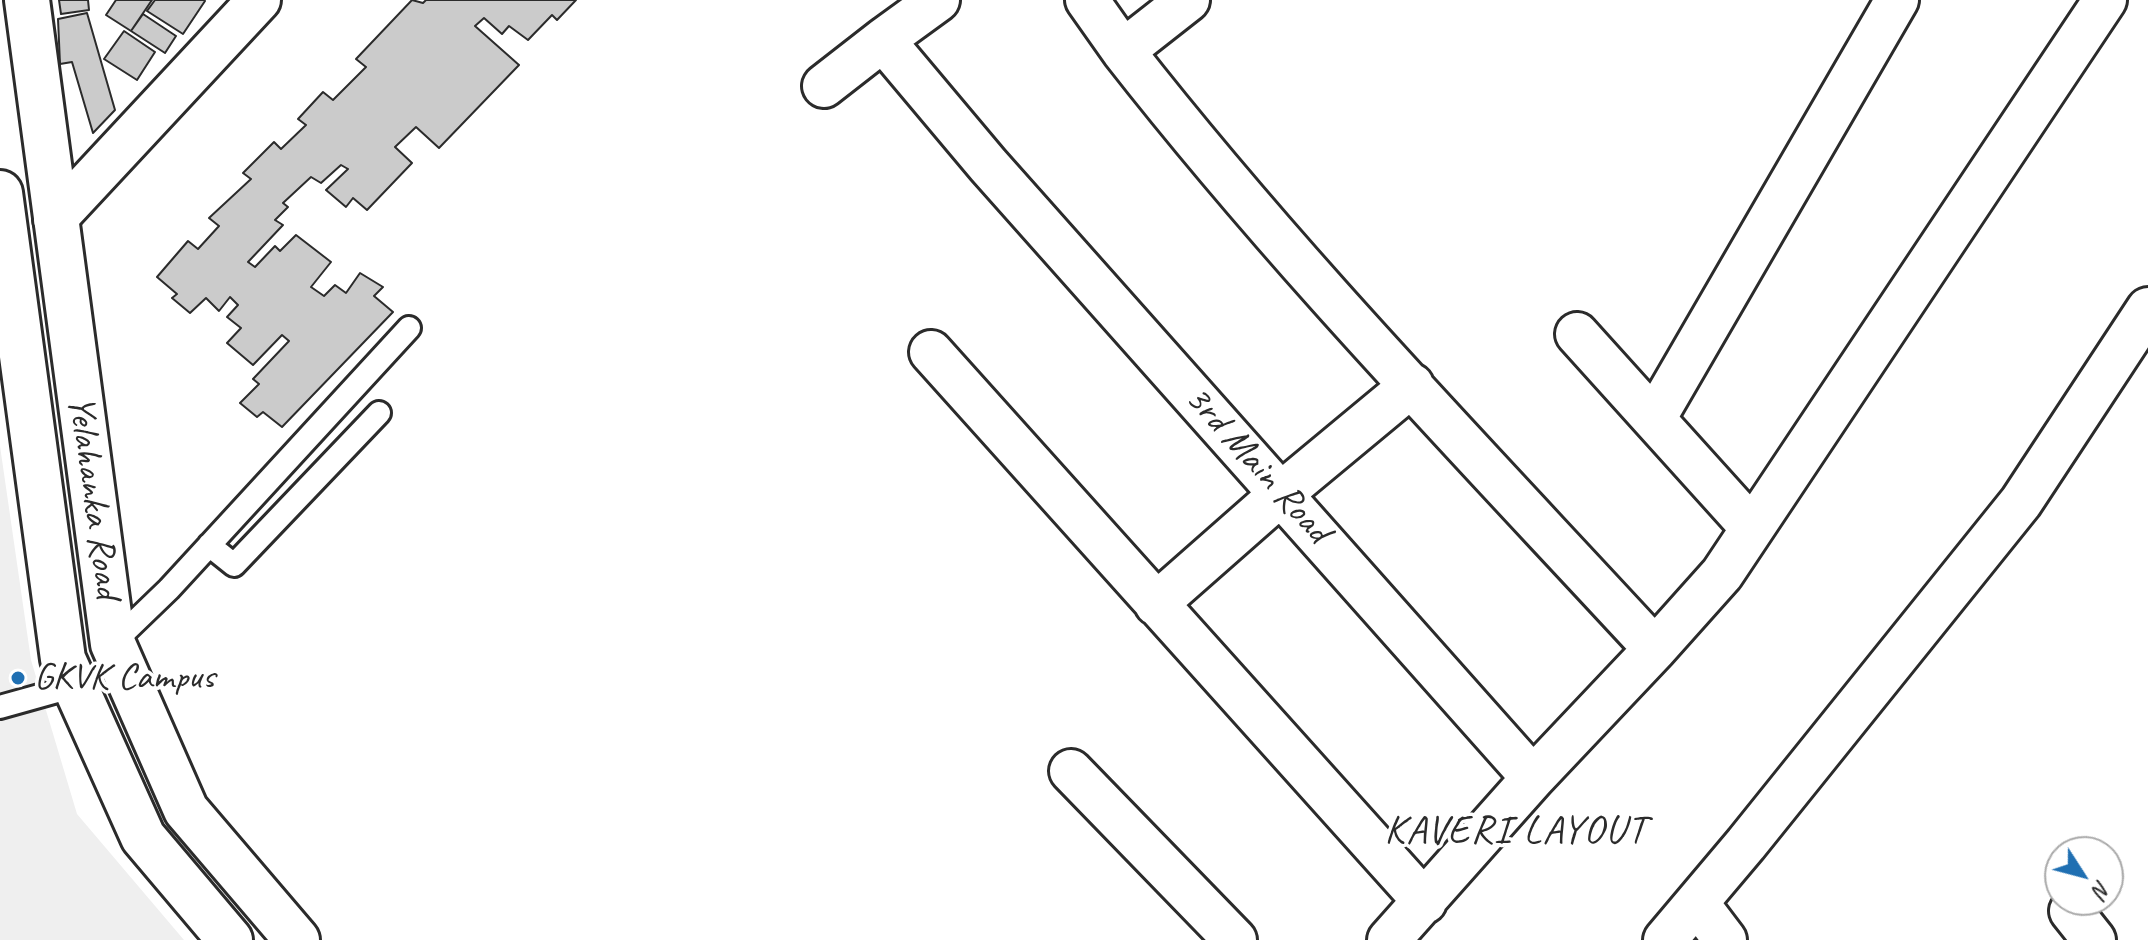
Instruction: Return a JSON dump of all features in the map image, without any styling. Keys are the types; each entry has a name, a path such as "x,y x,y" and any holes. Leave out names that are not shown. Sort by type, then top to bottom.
{"main road":[{"name":"Yelahanka Road","path":"27,0 113,644 186,810 297,940"},
{"name":"Yelahanka Road","path":"0,193 63,659 143,837 230,940"}],"street":[{"path":"55,219 259,0"},
{"path":"824,86 938,0"},
{"path":"1087,0 1199,149 1655,649"},
{"path":"1123,51 1188,0"},
{"path":"1654,419 1897,0"},
{"path":"1389,940 1533,778 1722,574 2105,0"},
{"name":"3rd Main Road","path":"883,40 997,176 1533,778"},
{"path":"1665,940 2021,502 2148,309"},
{"path":"1577,334 1752,528"},
{"path":"931,352 1425,902"},
{"path":"1156,604 1282,493 1412,385"},
{"path":"1071,771 1235,940"},
{"path":"1697,903 1725,940"}],"lane":[{"path":"113,644 409,328"},
{"path":"209,545 234,565 379,413"},
{"path":"0,707 75,686"}],"shaded area":[{"name":"GKVK Campus","path":"0,446 31,660 77,814 184,940 0,940"}],"building":[{"path":"59,0 88,0 89,10 61,14"},
{"path":"116,0 152,0 131,31 106,15"},
{"path":"155,0 205,1 183,34 147,11"},
{"path":"412,0 423,3 426,0 576,0 557,20 552,15 528,40 509,26 502,34 484,18 475,26 519,65 439,148 416,127 395,147 412,163 367,210 353,198 346,207 326,190 348,169 341,165 321,183 311,177 283,203 288,207 275,220 283,225 248,262 255,267 275,246 280,251 296,235 331,262 311,287 324,296 335,285 346,293 360,273 383,287 374,296 393,312 282,427 263,412 257,417 240,403 259,384 253,379 289,341 282,335 253,365 227,343 241,328 227,317 238,305 230,297 219,311 206,298 190,313 172,298 177,294 157,277 188,241 198,249 219,226 209,218 251,179 243,173 274,142 281,149 306,125 298,119 323,92 333,100 366,67 356,59"},
{"path":"87,13 115,110 93,133 72,62 60,64 58,19"},
{"path":"143,14 176,36 165,53 131,31"},
{"path":"124,31 155,52 137,80 104,59"}],"place":[{"name":"GKVK Campus","path":"18,678"}],"district":[{"name":"KAVERI LAYOUT","path":"1516,832"}]}
